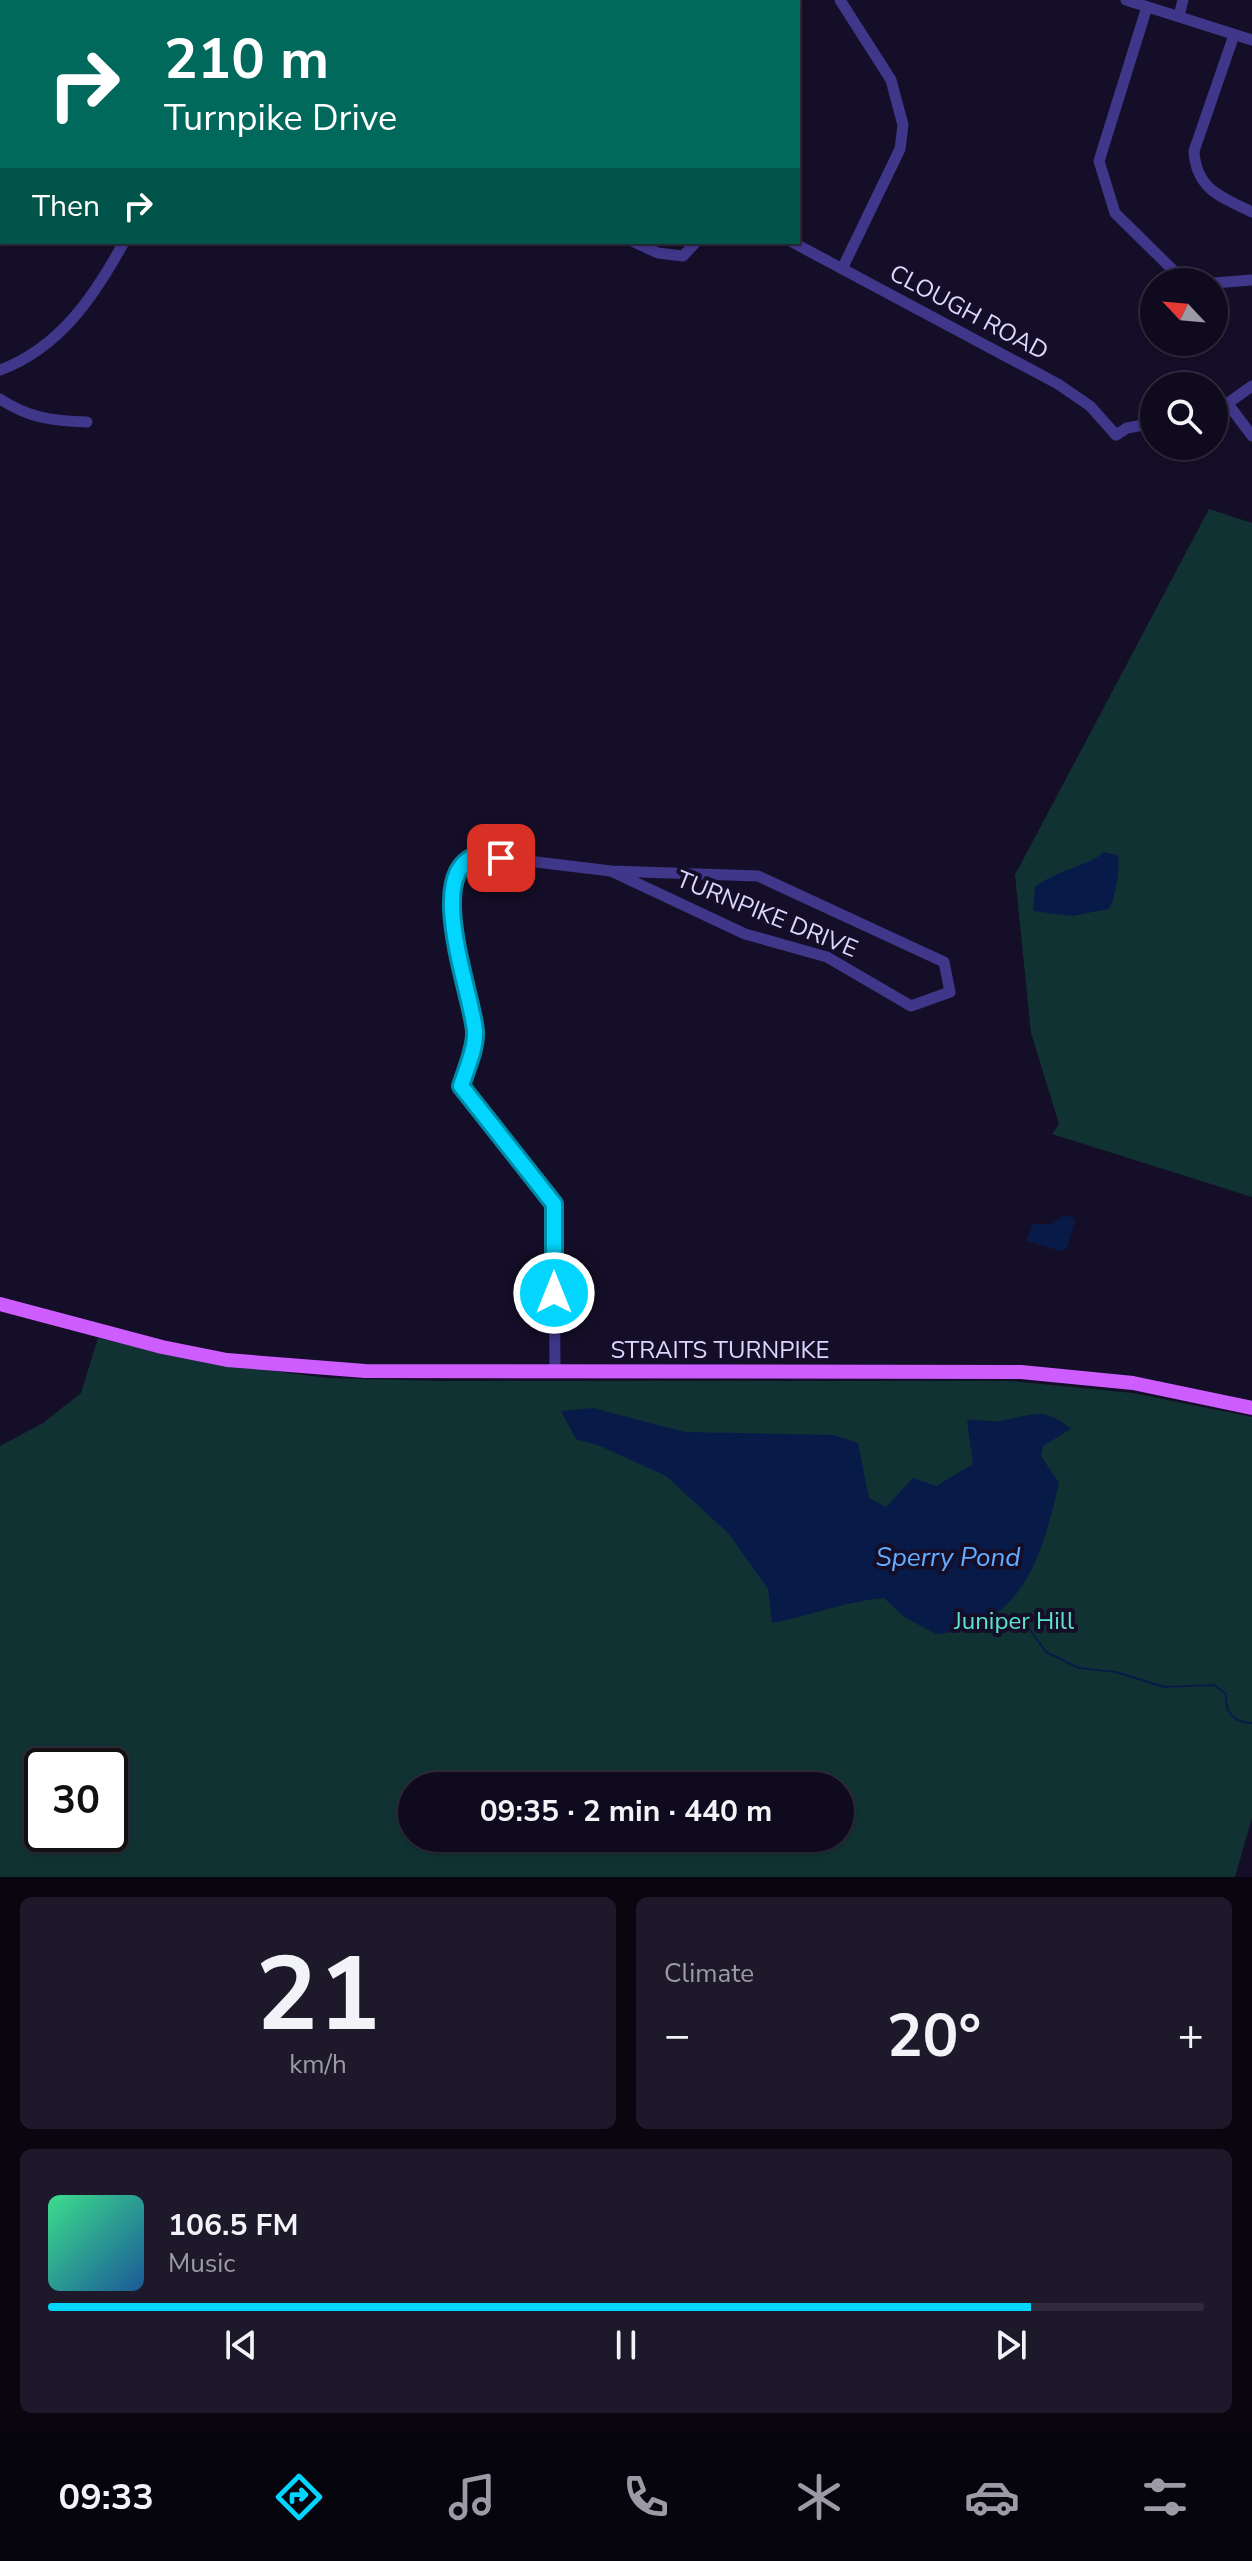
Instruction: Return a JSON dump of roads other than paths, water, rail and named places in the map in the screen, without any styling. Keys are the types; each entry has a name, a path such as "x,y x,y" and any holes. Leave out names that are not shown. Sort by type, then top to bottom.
{"main road":[{"name":"STRAITS TURNPIKE","path":"0,1304 162,1347 227,1360 365,1371 1021,1372 1133,1383 1252,1408"}],"street":[{"path":"840,0 891,80 900,103 903,125 900,149 842,269"},
{"path":"1126,0 1252,40"},
{"path":"1179,16 1183,0"},
{"path":"1147,7 1099,161 1104,188 1115,213 1171,268"},
{"path":"1234,35 1194,151 1195,167 1204,187 1252,212"},
{"path":"0,370 38,349 71,323 99,287 123,244"},
{"path":"638,244 658,253 683,256 694,244"},
{"name":"CLOUGH ROAD","path":"796,244 1058,384 1090,406 1116,435 1127,428 1140,426"},
{"path":"1228,282 1252,280"},
{"path":"1252,386 1228,404 1252,436"},
{"path":"0,399 26,415 46,421 87,422"},
{"name":"TURNPIKE DRIVE","path":"555,1372 554,1204 461,1086 476,1034 455,941 453,879 462,864 478,855 611,871 758,876 944,962 950,992 911,1006 827,957 745,934 611,871"}],"water":[{"path":"1103,852 1118,855 1119,860 1109,909 1072,916 1033,911 1035,887"},
{"path":"1063,1216 1072,1217 1075,1221 1067,1248 1061,1251 1026,1241 1033,1224 1051,1224"},
{"name":"Sperry Pond","path":"593,1408 685,1432 834,1435 858,1443 869,1498 886,1507 913,1478 936,1486 973,1464 967,1420 999,1421 1037,1414 1053,1417 1071,1429 1043,1446 1041,1456 1059,1483 1045,1536 1024,1583 1009,1602 990,1618 966,1628 936,1634 904,1617 884,1598 855,1602 772,1623 768,1589 728,1533 666,1476 600,1446 576,1439 561,1411"}],"waterway":[{"path":"1013,1619 1028,1627 1046,1652 1079,1668 1116,1672 1164,1687 1214,1685 1226,1694 1232,1715 1240,1721 1252,1723"}],"park label":[{"name":"Juniper Hill","path":"1014,1621"}]}
